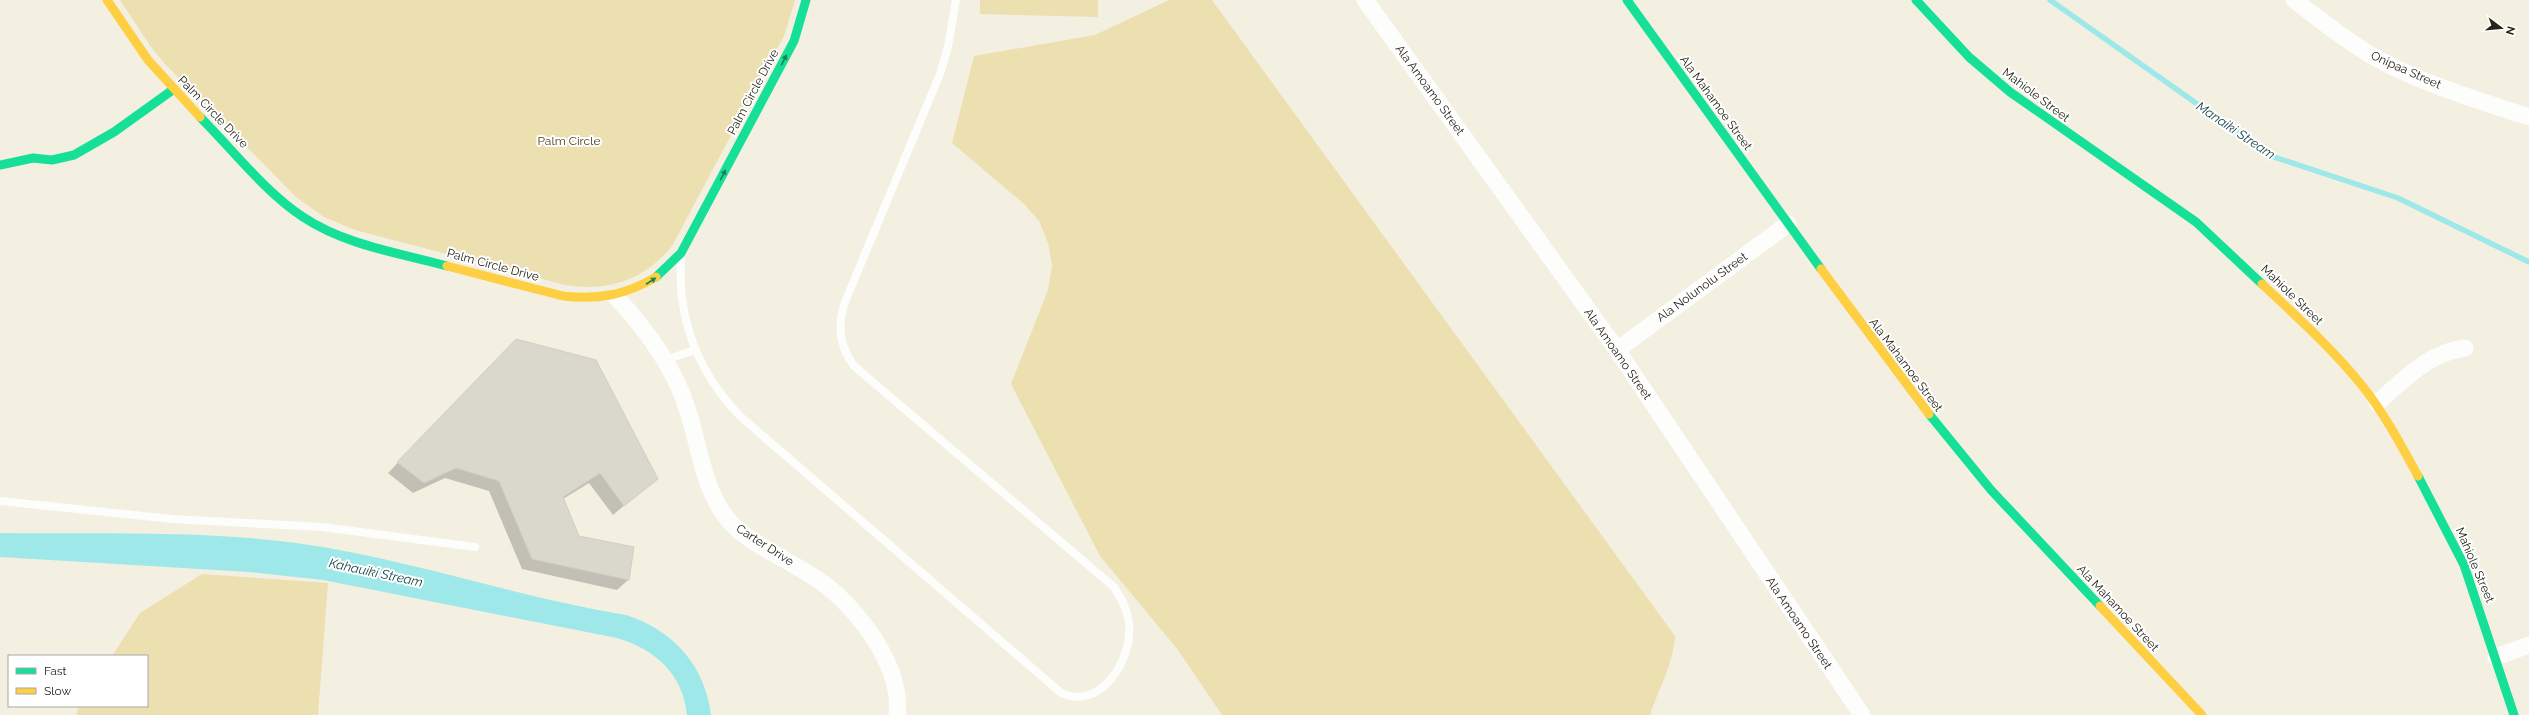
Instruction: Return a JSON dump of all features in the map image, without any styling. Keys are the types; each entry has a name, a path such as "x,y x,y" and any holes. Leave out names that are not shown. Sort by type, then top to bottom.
{"street":[{"name":"Palm Circle Drive","path":"107,0 142,55 288,206 303,217 335,234 563,296 592,299 616,297 648,283 661,275 681,253 794,41 806,0"},
{"name":"Ala Amoamo Street","path":"1365,0 1617,350 1862,715"},
{"name":"Ala Mahamoe Street","path":"1628,0 1886,358 1991,490 2202,715"},
{"name":"Mahiole Street","path":"1916,0 1931,18 1969,57 2010,92 2196,222 2220,242 2337,356 2376,403 2447,530 2478,602 2514,715"},
{"name":"Onipaa Street","path":"2294,0 2361,49 2393,67 2473,98 2529,117"},
{"path":"0,165 32,158 52,160 74,155 114,132 174,89"},
{"name":"Ala Nolunolu Street","path":"1617,350 1788,224"},
{"name":"Carter Drive","path":"616,297 651,337 665,360 687,406 700,456 719,507 741,532 819,580 850,609 881,651 890,670 896,690 897,715"},
{"path":"2376,403 2423,363 2442,353 2465,348"},
{"path":"2496,657 2529,645"}],"lane":[{"path":"681,253 681,292 687,324 695,350 715,386 741,417 1060,692 1073,697 1091,695 1113,676 1123,661 1129,636 1126,610 1114,587 854,366 843,348 840,337 841,313 845,302 940,74 948,47 956,0"},
{"path":"665,360 695,350"},
{"path":"0,501 172,519 322,527 475,547"},
{"path":"896,690 904,715"}],"green space":[{"name":"Palm Circle","path":"120,0 795,0 784,36 672,246 650,267 624,281 596,287 581,287 565,285 355,230 324,217 296,197 165,64 151,47"},
{"path":"980,0 1098,0 1098,17 980,14"},
{"path":"1169,0 1212,0 1675,636 1669,667 1650,715 1222,715 1178,650 1100,556 1011,384 1048,290 1052,266 1048,243 1039,221 1024,204 952,143 974,56 1095,35"},
{"path":"202,574 328,583 318,715 76,715 79,707 148,707 148,655 113,655 140,613"}],"water":[{"name":"Kahauiki Stream","path":"0,533 185,534 296,543 379,558 543,598 626,615 658,630 672,640 684,652 694,665 702,680 708,697 711,715 687,715 680,687 665,665 655,656 643,649 617,638 323,580 249,572 0,557"}],"building":[{"path":"516,339 596,360 658,479 624,506 600,473 563,497 579,536 634,547 629,580 532,559 499,481 456,468 424,483 397,462"}],"waterway":[{"name":"Manaiki Stream","path":"2050,0 2271,156 2398,198 2529,262"}],"traffic: fast":[{"path":"656,277 681,253 794,41 806,0"},
{"path":"1627,0 1821,269"},
{"path":"1916,0 1969,57 2010,92 2196,222 2262,284"},
{"path":"0,165 33,158 52,160 74,155 114,132 174,89"},
{"path":"200,117 262,183 289,207 319,227 336,235 373,247 447,266"},
{"path":"1929,414 1991,490 2100,606"},
{"path":"2418,476 2464,565 2514,715"}],"traffic: slow":[{"path":"107,0 148,60 200,117"},
{"path":"447,266 563,296 576,297 611,295 634,288 656,277"},
{"path":"1821,269 1929,414"},
{"path":"2262,284 2328,347 2364,388 2386,420 2418,476"},
{"path":"2100,606 2202,715"}]}
